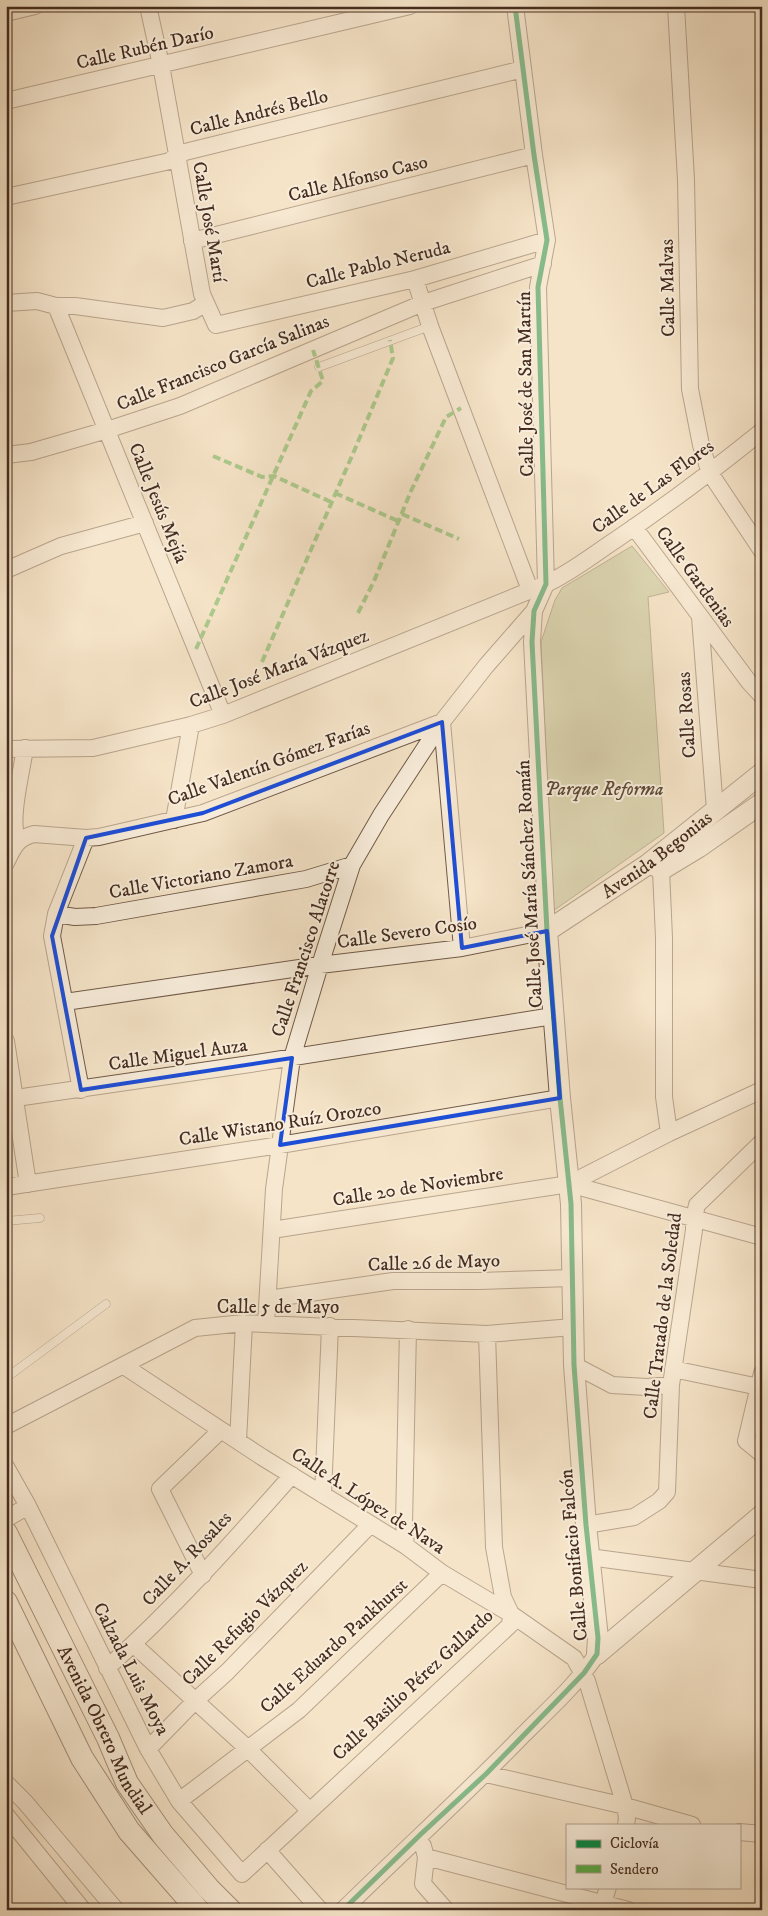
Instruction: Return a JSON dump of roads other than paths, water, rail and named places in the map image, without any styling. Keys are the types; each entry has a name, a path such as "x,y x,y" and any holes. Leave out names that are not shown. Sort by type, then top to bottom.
{"main road":[{"name":"Avenida Obrero Mundial","path":"6,1532 108,1738 127,1783 163,1835 209,1889 230,1910"},
{"name":"Avenida Obrero Mundial","path":"6,1602 82,1758 129,1831 198,1910"}],"street":[{"path":"6,13 35,6"},
{"name":"Calle José Martí","path":"148,6 161,65 202,294 216,325"},
{"name":"Calle Rubén Darío","path":"6,101 410,6"},
{"name":"Calle José de San Martín","path":"515,6 534,155 548,240 538,286 556,579"},
{"name":"Calle Malvas","path":"676,6 686,180 690,389 710,473 762,551"},
{"name":"Calle Andrés Bello","path":"6,197 170,161 177,154 523,69"},
{"name":"Calle Alfonso Caso","path":"192,241 534,155"},
{"name":"Calle Pablo Neruda","path":"216,325 415,279 548,240"},
{"name":"Calle Francisco García Salinas","path":"6,455 31,452 180,406 423,303 543,264"},
{"path":"415,279 430,326 530,590"},
{"path":"6,303 37,301 56,306 75,306 163,318 193,311 206,303"},
{"name":"Calle Jesús Mejía","path":"56,306 223,715"},
{"name":"Calle de Las Flores","path":"556,579 710,473 762,431"},
{"path":"6,570 61,546 146,523"},
{"name":"Calle Gardenias","path":"634,527 748,682 762,696"},
{"name":"Calle José María Vázquez","path":"6,749 93,748 191,725 223,715 556,579"},
{"name":"Calle José María Sánchez Román","path":"556,579 534,611 532,642 546,931 569,1184"},
{"name":"Calle Francisco Alatorre","path":"266,1324 274,1189 292,1058 352,866 381,814 442,722 486,666 534,611"},
{"name":"Calle Rosas","path":"700,617 715,810"},
{"path":"442,722 462,948"},
{"name":"Calle Valentín Gómez Farías","path":"18,841 25,836 34,834 86,838 99,837 202,813 442,722"},
{"path":"174,820 191,725"},
{"path":"6,863 18,841 15,834 14,821 25,748"},
{"name":"Avenida Begonias","path":"546,931 654,868 715,810 762,773"},
{"path":"669,1133 664,1097 664,938 654,868 699,847 762,803"},
{"path":"81,1090 53,941 56,914 86,838"},
{"name":"Calle Victoriano Zamora","path":"56,914 85,917 106,914 306,879 352,866"},
{"name":"Calle Severo Cosío","path":"65,1002 320,965 462,948 546,931"},
{"name":"Calle Miguel Auza","path":"16,1098 292,1058 553,1016"},
{"path":"6,1041 28,1184"},
{"path":"569,1184 669,1133 762,1090"},
{"name":"Calle Wistano Ruíz Orozco","path":"6,1187 280,1145 560,1098"},
{"name":"Calle Tratado de la Soledad","path":"586,1525 634,1517 667,1492 672,1377 697,1205 762,1142"},
{"path":"569,1184 762,1237"},
{"name":"Calle 20 de Noviembre","path":"272,1230 569,1184"},
{"name":"Calle Bonifacio Falcón","path":"344,1910 420,1834 486,1774 584,1674 597,1654 598,1638 586,1525 574,1365 569,1184"},
{"name":"Calle 26 de Mayo","path":"268,1299 393,1281 572,1278"},
{"path":"238,1441 244,1323"},
{"name":"Calle 5 de Mayo","path":"6,1426 195,1328 244,1323 487,1334 573,1327"},
{"path":"323,1495 330,1326"},
{"path":"406,1546 404,1524 408,1330"},
{"name":"Calle Basilio Pérez Gallardo","path":"242,1874 510,1625 511,1614 502,1597 494,1547 487,1334"},
{"path":"574,1365 612,1385 647,1387 672,1377 760,1380 746,1440 762,1454"},
{"name":"Calle A. López de Nava","path":"124,1366 238,1441 406,1546 442,1573 511,1614 574,1658 584,1674"},
{"path":"203,1575 160,1489 221,1430"},
{"name":"Calzada Luis Moya","path":"6,1467 28,1506 148,1749 179,1802 242,1874"},
{"name":"Calle A. Rosales","path":"107,1668 203,1575 292,1475"},
{"path":"6,1519 28,1506"},
{"path":"597,1654 762,1515"},
{"name":"Calle Refugio Vázquez","path":"148,1749 227,1672 370,1525"},
{"path":"589,1557 762,1580"},
{"name":"Calle Eduardo Pankhurst","path":"179,1802 299,1710 442,1573"},
{"path":"133,1644 248,1748 309,1810"},
{"path":"584,1674 625,1806 628,1818 626,1824"},
{"path":"486,1774 625,1806 688,1824"},
{"path":"6,1783 25,1802 116,1910"},
{"path":"25,1802 7,1816 83,1910"},
{"path":"740,1832 762,1834"},
{"path":"420,1834 426,1857 423,1884 446,1910"},
{"path":"267,1850 320,1910"},
{"path":"426,1857 628,1910"},
{"path":"603,1904 608,1888"}],"lane":[{"path":"318,367 430,326"},
{"path":"6,1221 40,1218"},
{"path":"6,1378 106,1304"}],"park label":[{"name":"Parque Reforma","path":"604,789"}]}
